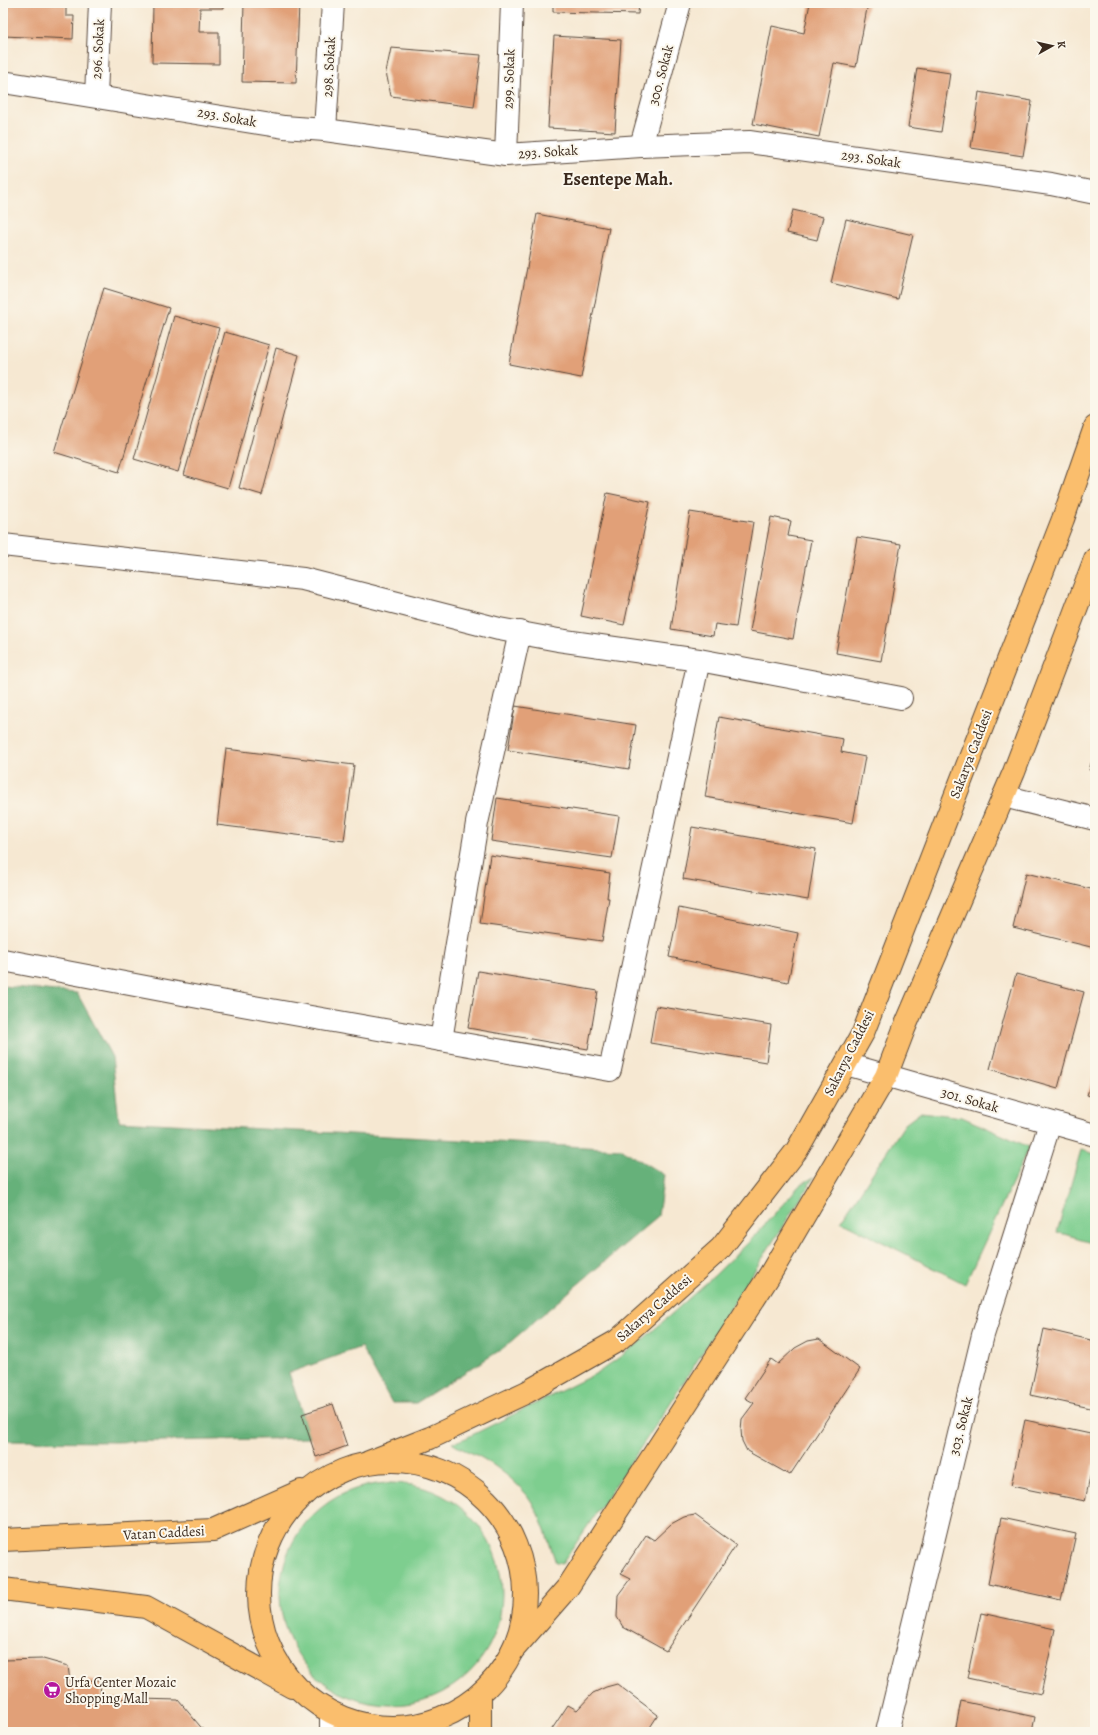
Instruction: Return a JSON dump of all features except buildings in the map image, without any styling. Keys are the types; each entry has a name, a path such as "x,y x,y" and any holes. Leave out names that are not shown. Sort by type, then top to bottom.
{"main road":[{"name":"Sakarya Caddesi","path":"369,1462 430,1438 527,1392 617,1341 721,1248 797,1150 846,1064 866,1025 1063,519 1095,427"},
{"path":"331,1723 409,1727 446,1716 480,1695 498,1674 512,1651 568,1587 769,1276 886,1076 904,1029 1004,796 1095,559"},
{"path":"343,1732 331,1723 299,1690 275,1660 261,1622 259,1583 268,1545 287,1511 315,1484 341,1470 369,1462 410,1462 450,1474 484,1498 509,1531 523,1570 524,1611 512,1651"},
{"name":"Vatan Caddesi","path":"3,1540 213,1530 315,1484"},
{"path":"3,1589 146,1607 299,1690"},
{"path":"480,1695 480,1732"}],"street":[{"name":"296. Sokak","path":"96,96 100,3"},
{"name":"298. Sokak","path":"326,130 333,3"},
{"name":"299. Sokak","path":"506,155 512,3"},
{"name":"300. Sokak","path":"641,146 680,3"},
{"name":"293. Sokak","path":"3,82 284,127 326,130 506,155 641,146 749,142 1051,184 1095,193"},
{"path":"3,545 303,579 499,629 558,640 699,660 901,698"},
{"path":"441,1040 477,823 520,632"},
{"path":"3,960 208,999 610,1070 699,660"},
{"path":"1004,796 1095,819"},
{"name":"301. Sokak","path":"846,1064 1095,1135"},
{"name":"303. Sokak","path":"888,1732 983,1335 1050,1123"}],"green space":[{"path":"3,986 77,993 112,1057 119,1121 621,1149 664,1175 658,1216 502,1349 416,1403 392,1403 361,1347 289,1373 310,1438 114,1442 3,1441"},
{"path":"921,1112 962,1117 1029,1147 965,1284 841,1221 905,1124"},
{"path":"1081,1150 1095,1154 1095,1243 1057,1232"},
{"path":"814,1177 662,1416 562,1564 556,1563 540,1518 527,1495 500,1470 478,1456 452,1443 466,1438 599,1372 639,1343 714,1276 749,1242 800,1185"},
{"path":"391,1483 423,1488 433,1492 452,1502 469,1516 483,1533 493,1552 497,1562 502,1594 497,1626 493,1636 483,1655 469,1672 452,1686 433,1696 423,1700 391,1705 359,1700 349,1696 330,1686 313,1672 299,1655 289,1636 285,1626 280,1594 285,1562 289,1552 299,1533 313,1516 330,1502 349,1492 359,1488"}],"place":[{"name":"Urfa Center Mozaic Shopping Mall","path":"52,1690"}],"district":[{"name":"Esentepe Mah.","path":"618,179"}]}
